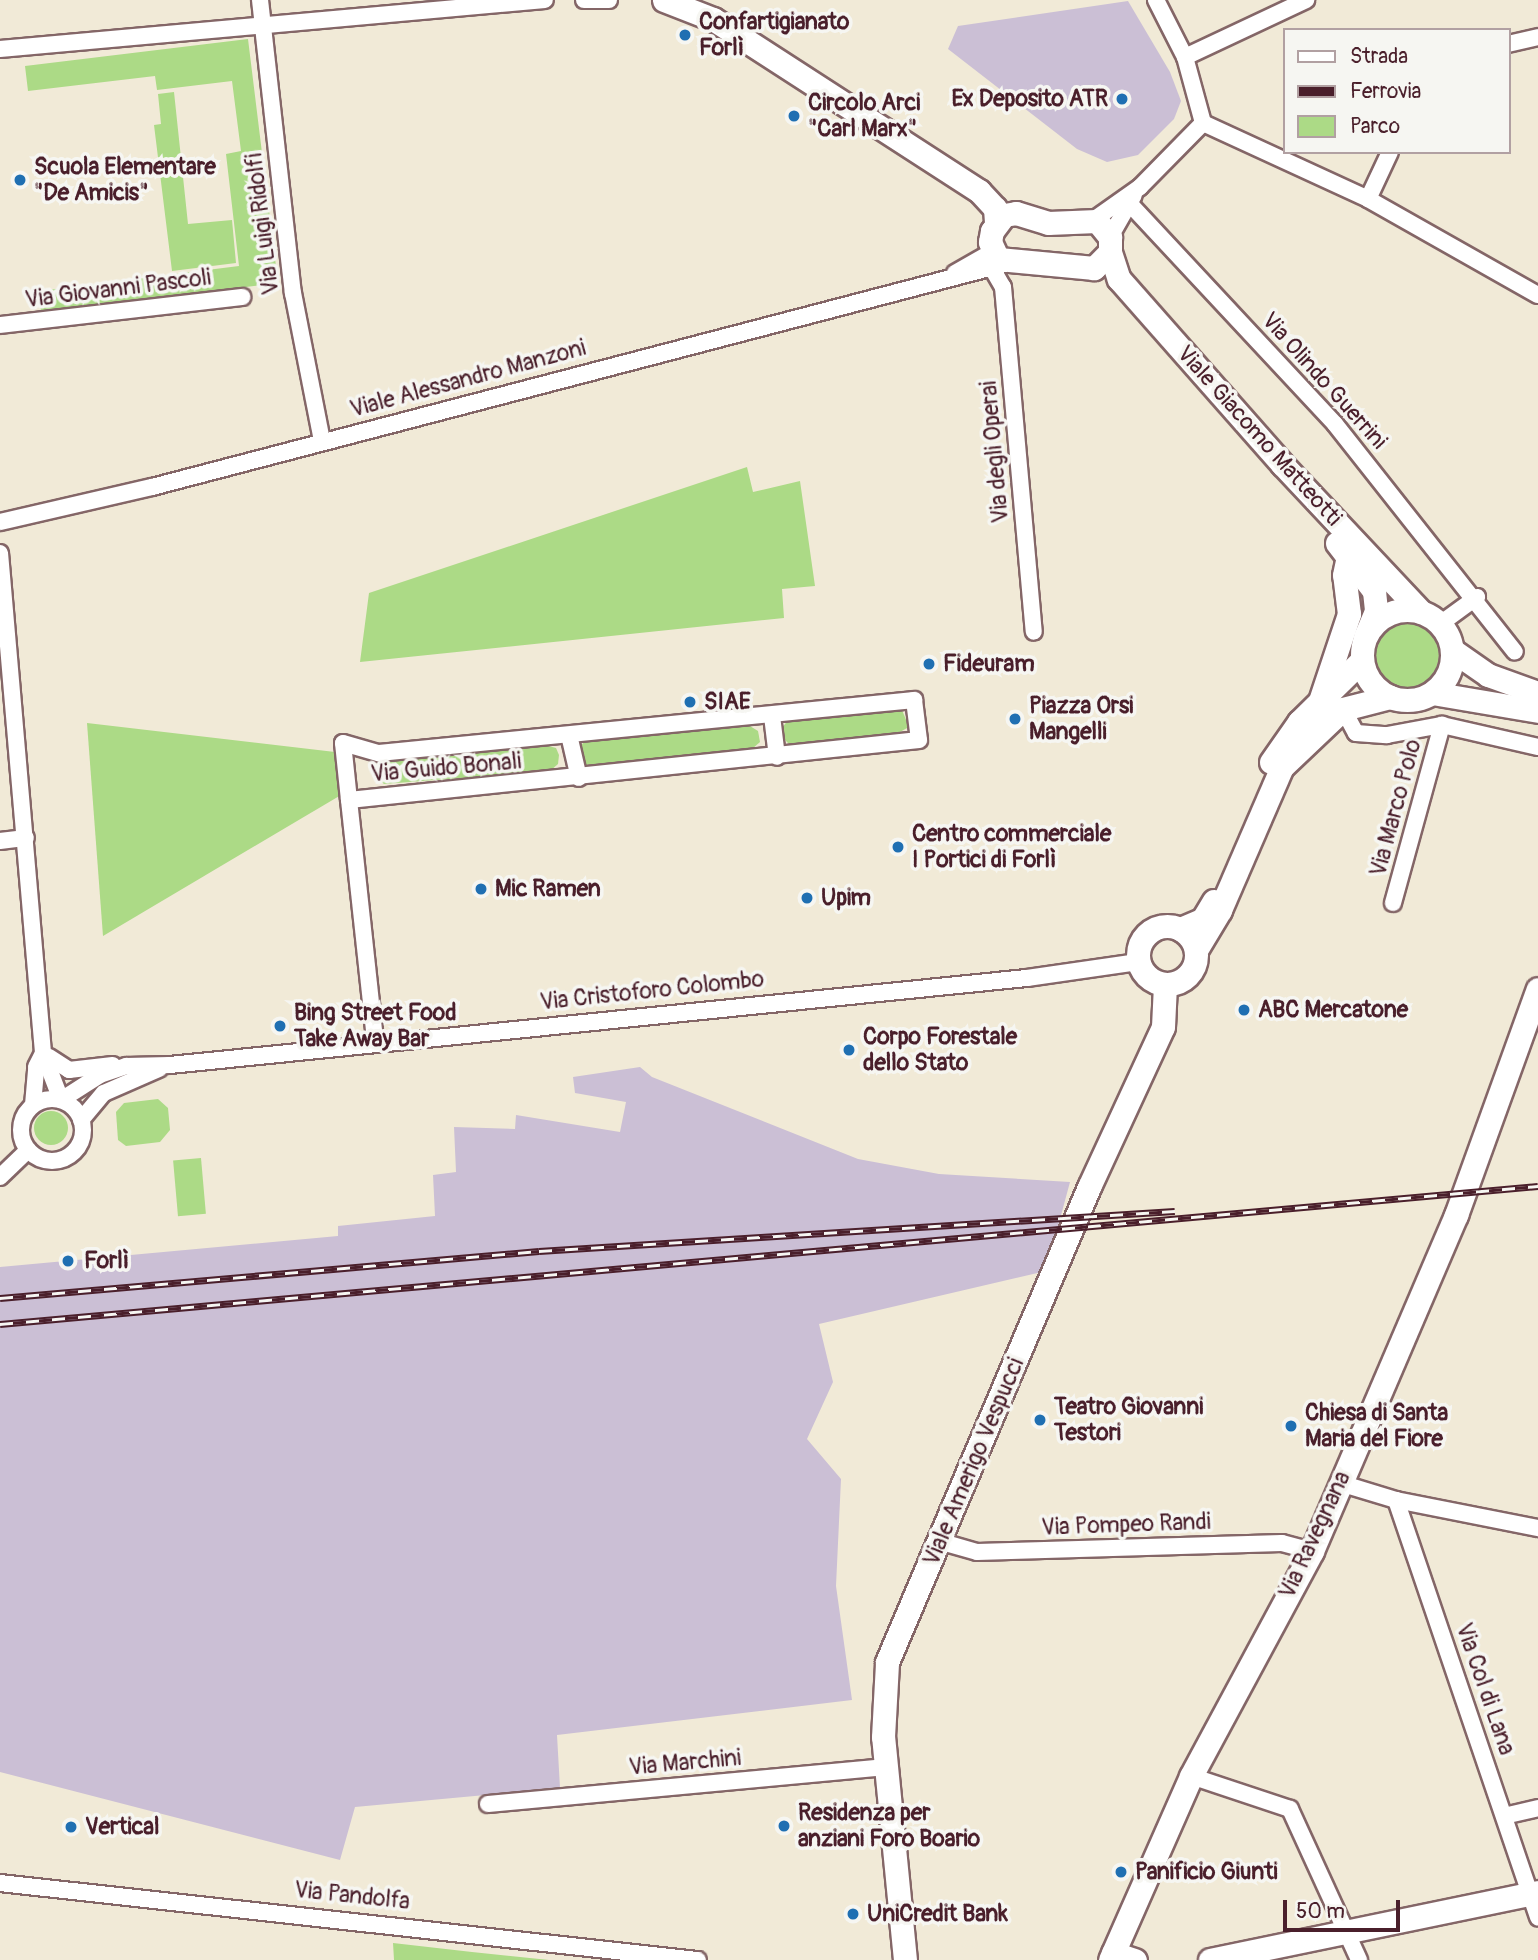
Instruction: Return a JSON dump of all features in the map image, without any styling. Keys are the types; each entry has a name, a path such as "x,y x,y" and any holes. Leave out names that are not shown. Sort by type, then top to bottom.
{"main road":[{"path":"664,0 713,19 979,191 1006,217 1048,223 1092,220 1103,225 1110,245 1094,268 1048,261 998,262 1006,217 985,181 713,0"},
{"name":"Viale Giacomo Matteotti","path":"1110,245 1119,279 1282,464 1431,618"},
{"name":"Viale Giacomo Matteotti","path":"1094,268 1348,556 1374,591 1376,611 1365,637"},
{"path":"1319,705 1349,614 1344,575 1348,556"},
{"path":"1538,693 1488,675 1452,650 1431,618 1388,613 1365,637 1361,661 1299,722 1273,757 1212,905 1203,919 1180,929 1162,926 1145,935 1138,962 1148,978 1165,985 1187,977 1195,964 1196,950 1224,902 1282,767 1343,709 1390,698 1411,700 1432,693 1538,712"},
{"path":"1432,693 1450,670 1452,650"},
{"path":"1361,661 1374,687 1390,698"},
{"path":"1180,929 1196,950"},
{"name":"Viale Amerigo Vespucci","path":"905,1960 882,1703 887,1662 942,1542 1057,1262 1163,1027 1165,985"},
{"name":"Via Ravegnana","path":"1110,1958 1191,1776 1312,1551 1456,1215 1538,989"},
{"path":"1210,1960 1534,1893"},
{"path":"1110,1958 1135,1960"}],"street":[{"name":"Via Luigi Ridolfi","path":"260,0 293,293 322,441"},
{"path":"0,49 545,0"},
{"path":"584,0 609,0"},
{"path":"1156,0 1185,57 1203,122 1368,199 1538,295"},
{"path":"1185,57 1306,0"},
{"path":"1510,44 1538,37"},
{"path":"1110,245 1129,203 1140,187 1203,122"},
{"path":"1368,199 1389,154"},
{"path":"1092,220 1140,187"},
{"name":"Via Olindo Guerrini","path":"1129,203 1335,424 1476,597 1515,652"},
{"name":"Viale Alessandro Manzoni","path":"0,522 322,441 947,278 998,262"},
{"name":"Via degli Operai","path":"998,262 1003,288 1034,632"},
{"name":"Via Giovanni Pascoli","path":"0,325 242,297"},
{"path":"0,553 43,1053 61,1100 81,1120"},
{"path":"1431,618 1476,597"},
{"name":"Via Guido Bonali","path":"914,700 919,740 579,778 349,800 343,743 379,753 772,716 914,700"},
{"path":"1343,709 1356,733 1387,734 1442,725 1538,747"},
{"path":"772,716 777,757"},
{"name":"Via Marco Polo","path":"1393,903 1442,725"},
{"path":"569,735 579,778"},
{"path":"349,800 375,1041"},
{"path":"0,841 26,838"},
{"name":"Via Cristoforo Colombo","path":"170,1065 375,1041 1027,978 1138,962"},
{"path":"43,1053 69,1070 170,1065"},
{"path":"43,1053 36,1066 33,1105 21,1122 28,1150 47,1161 68,1156 81,1140 81,1120 104,1093 170,1065"},
{"path":"33,1105 61,1100 100,1075 126,1066"},
{"path":"0,1178 28,1150"},
{"path":"1340,1483 1396,1500 1538,1528"},
{"name":"Via Col di Lana","path":"1396,1500 1504,1815 1534,1893 1538,1917"},
{"name":"Via Pompeo Randi","path":"942,1542 977,1552 1282,1543 1312,1551"},
{"name":"Via Marchini","path":"488,1804 886,1767"},
{"path":"1191,1776 1290,1809 1359,1960"},
{"path":"1504,1815 1538,1808"},
{"name":"Via Pandolfa","path":"0,1883 698,1960"}],"shaded area":[{"path":"1128,1 1170,72 1181,101 1174,119 1138,155 1107,162 1077,149 948,49 958,26"},
{"path":"640,1067 652,1077 858,1159 939,1174 1070,1182 1046,1271 819,1324 833,1382 807,1439 841,1479 836,1586 852,1700 557,1735 560,1788 355,1807 340,1860 0,1772 0,1267 338,1236 338,1226 435,1216 433,1175 456,1172 454,1127 515,1129 516,1115 620,1132 626,1102 575,1093 573,1077"}],"green space":[{"path":"248,39 278,283 41,312 39,291 239,266 226,154 241,151 232,81 157,90 155,76 28,91 25,66"},
{"path":"174,92 188,224 232,220 236,263 172,271 154,125 161,124 158,94"},
{"path":"747,467 753,492 800,481 815,586 782,589 784,618 360,662 369,593"},
{"path":"1406,622 1419,624 1429,632 1437,642 1437,668 1429,678 1419,686 1406,688 1393,686 1383,678 1375,668 1373,655 1375,642 1383,632 1393,624"},
{"path":"902,710 909,727 898,733 789,744 783,738 782,728 788,720"},
{"path":"87,723 335,752 341,795 103,936"},
{"path":"745,723 758,731 760,742 752,749 586,765 579,757 578,749 585,741"},
{"path":"545,745 556,748 559,755 558,764 550,771 384,784 375,776 376,765 383,759"},
{"path":"158,1099 168,1108 170,1130 160,1142 126,1146 118,1140 116,1112 124,1103"},
{"path":"51,1111 63,1116 68,1128 63,1140 51,1145 39,1140 34,1128 39,1116"},
{"path":"201,1158 206,1214 178,1216 173,1160"},
{"path":"393,1943 472,1952 549,1960 394,1960"}],"railway":[{"path":"0,1324 1538,1186"},
{"path":"0,1298 539,1251 1175,1211"}],"place":[{"name":"Confartigianato Forlì","path":"685,35"},
{"name":"Ex Deposito ATR","path":"1122,99"},
{"name":"Circolo Arci \"Carl Marx\"","path":"794,116"},
{"name":"Scuola Elementare \"De Amicis\"","path":"20,180"},
{"name":"Fideuram","path":"929,664"},
{"name":"SIAE","path":"690,702"},
{"name":"Piazza Orsi Mangelli","path":"1015,719"},
{"name":"Centro commerciale I Portici di Forlì","path":"898,847"},
{"name":"Mic Ramen","path":"481,889"},
{"name":"Upim","path":"807,898"},
{"name":"ABC Mercatone","path":"1244,1010"},
{"name":"Bing Street Food Take Away Bar","path":"280,1026"},
{"name":"Corpo Forestale dello Stato","path":"849,1050"},
{"name":"Forlì","path":"68,1261"},
{"name":"Teatro Giovanni Testori","path":"1040,1420"},
{"name":"Chiesa di Santa Maria del Fiore","path":"1291,1426"},
{"name":"Residenza per anziani Foro Boario","path":"784,1826"},
{"name":"Vertical","path":"71,1827"},
{"name":"Panificio Giunti","path":"1121,1872"},
{"name":"UniCredit Bank","path":"853,1914"}]}
